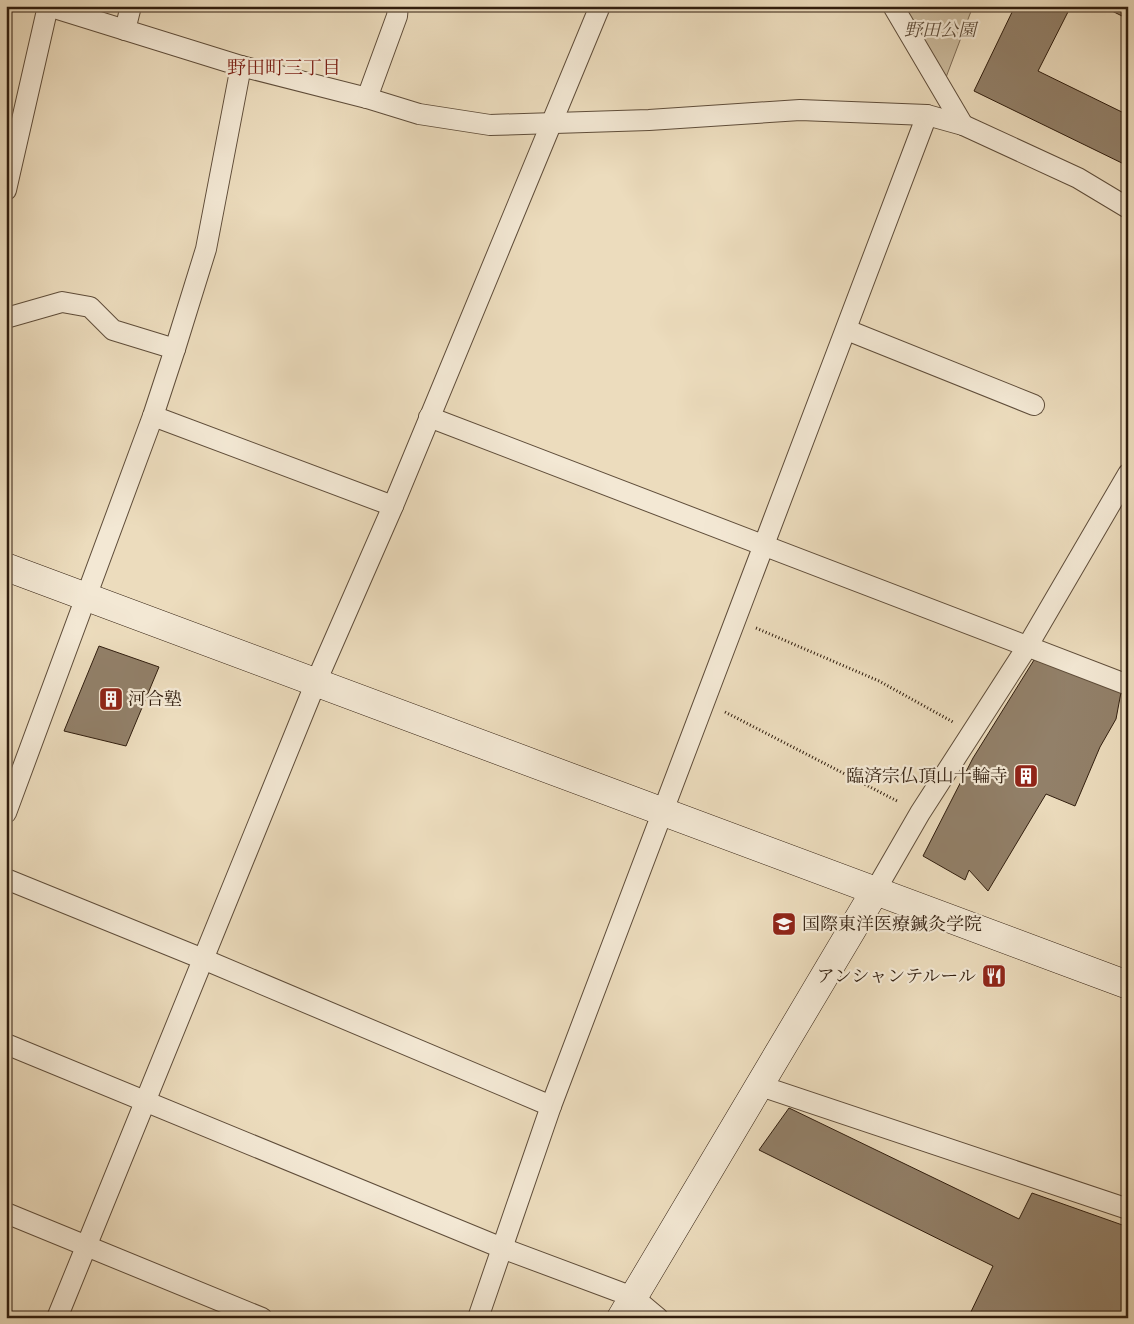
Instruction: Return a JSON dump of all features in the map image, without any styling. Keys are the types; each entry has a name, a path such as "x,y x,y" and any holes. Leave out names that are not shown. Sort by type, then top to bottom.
{"street":[{"path":"6,190 48,6 241,66 367,98 419,114 490,125 649,120 800,110 927,115 963,125 1078,178 1128,208"},
{"path":"125,30 130,6"},
{"path":"367,98 397,16 398,6"},
{"path":"893,6 963,125"},
{"path":"57,1318 316,682 393,506 598,7"},
{"path":"6,813 153,416 175,349 206,249 241,66"},
{"path":"478,1318 551,1106 927,115"},
{"path":"6,318 62,302 90,307 114,330 175,349"},
{"path":"847,330 1034,405"},
{"path":"153,416 393,506"},
{"path":"429,417 1128,685"},
{"path":"627,1308 920,813 1027,647 1128,474"},
{"path":"6,567 1128,985"},
{"path":"6,879 204,959 551,1106"},
{"path":"6,1044 502,1248 627,1308 658,1318"},
{"path":"758,1085 1128,1209"},
{"path":"6,1213 88,1245 262,1318"}],"path":[{"path":"736,620 879,681 972,732"},
{"path":"705,702 920,813"}],"green space":[{"name":"野田公園","path":"903,6 973,6 945,80"}],"building":[{"path":"1015,6 1071,6 1038,71 1128,115 1128,166 974,91"},
{"path":"1102,6 1128,6 1128,19"},
{"name":"河合塾","path":"99,646 159,667 126,746 64,731"},
{"name":"臨済宗仏頂山十輪寺","path":"1034,660 1122,687 1116,719 1100,747 1075,806 1046,794 988,891 969,870 965,880 923,856 973,758"},
{"path":"789,1108 1019,1219 1032,1193 1128,1227 1128,1318 968,1318 993,1266 759,1150"}],"place":[{"name":"河合塾","path":"111,699"},
{"name":"臨済宗仏頂山十輪寺","path":"1026,776"},
{"name":"国際東洋医療鍼灸学院","path":"784,924"},
{"name":"アンシャンテルール","path":"994,976"}],"district":[{"name":"野田町三丁目","path":"284,67"}]}
